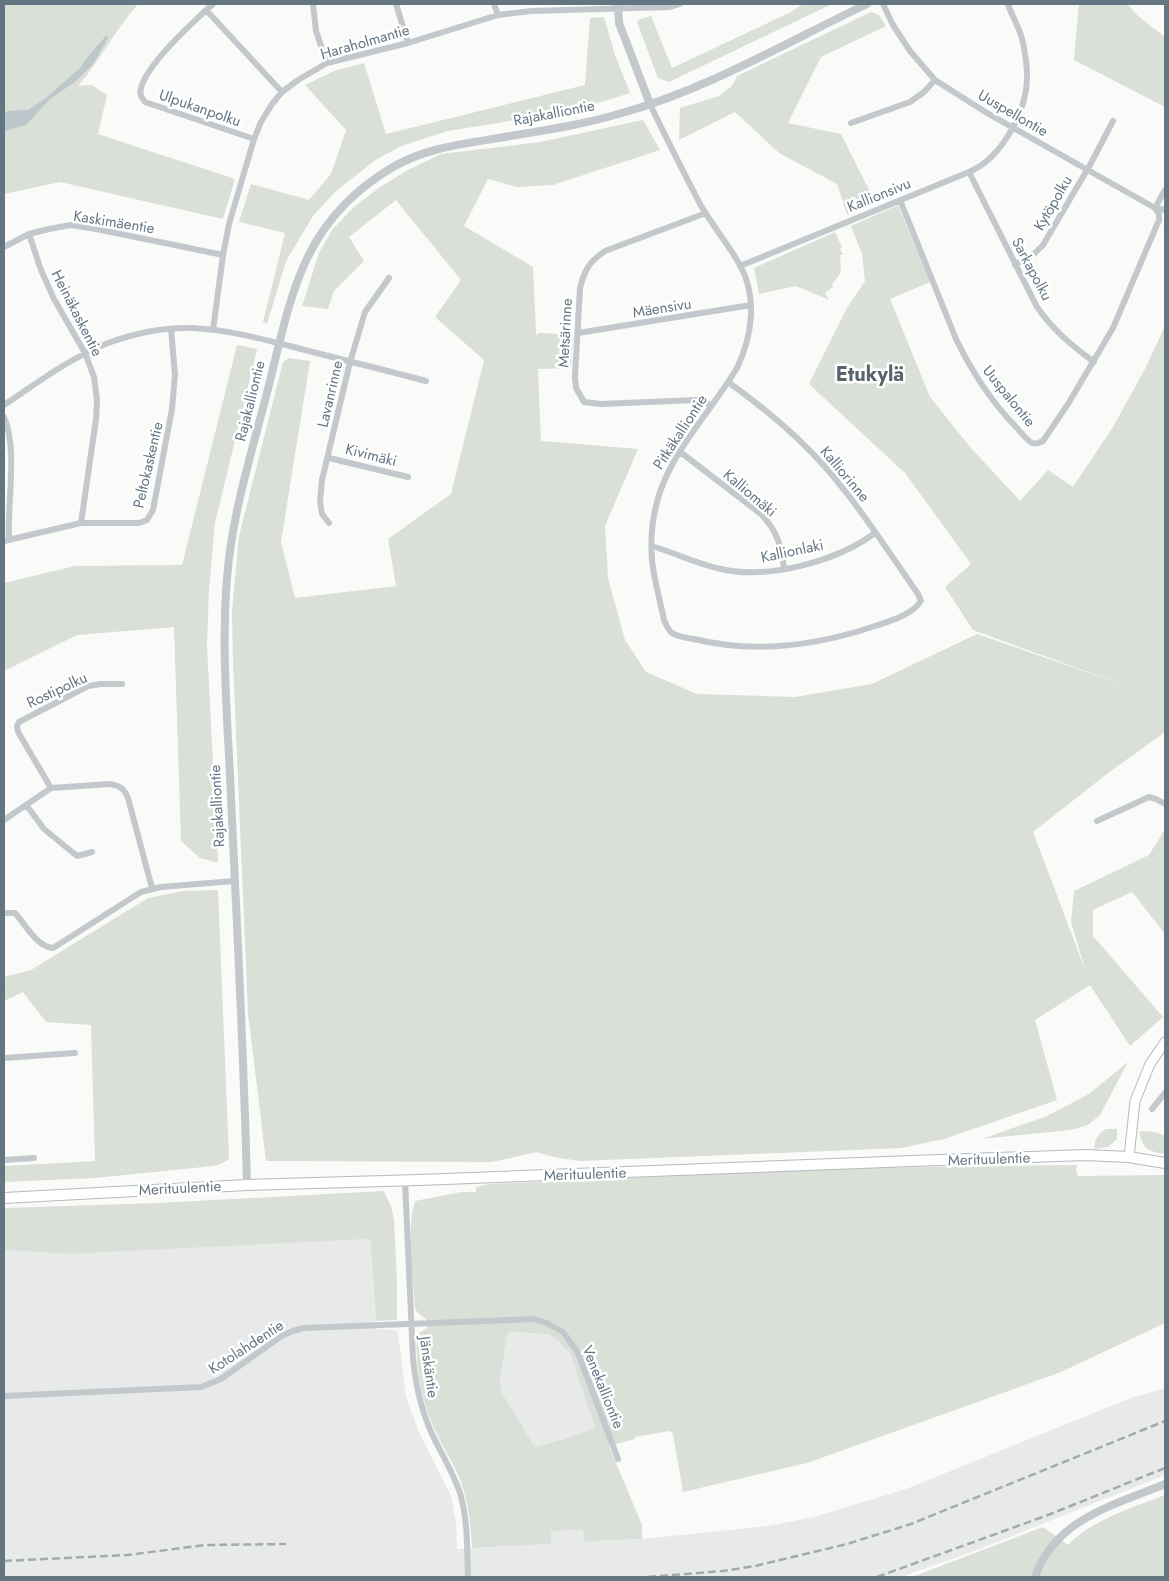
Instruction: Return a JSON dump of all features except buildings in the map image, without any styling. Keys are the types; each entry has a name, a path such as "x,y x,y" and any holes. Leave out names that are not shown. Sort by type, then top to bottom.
{"main road":[{"path":"1129,1157 1135,1101 1150,1064 1165,1042"},
{"name":"Merituulentie","path":"4,1198 248,1185 1050,1156 1129,1157 1165,1163"}],"street":[{"name":"Ulpukanpolku","path":"213,4 160,58 140,89 141,97 145,102 254,139"},
{"path":"313,4 316,31 327,63"},
{"path":"396,4 408,43"},
{"path":"494,4 498,15"},
{"name":"Haraholmantie","path":"213,330 229,224 254,139 261,122 282,92 298,80 327,63 408,43 498,15 563,7 670,8 680,4"},
{"name":"Rajakalliontie","path":"248,1185 225,647 227,574 242,492 279,344 302,266 329,222 347,201 363,187 409,159 451,145 572,126 622,114 736,68 867,4"},
{"name":"Uuspellontie","path":"883,4 893,25 910,51 935,80 951,92 1160,211"},
{"name":"Kallionsivu","path":"740,266 969,172 1000,150 1024,102 1028,75 1023,41 1008,4"},
{"path":"618,7 619,23 650,104"},
{"path":"206,10 282,92"},
{"path":"851,123 910,102 924,92 935,80"},
{"name":"Pitkäkalliontie","path":"650,104 706,213 740,266 746,280 752,313 750,335 744,354 728,382 679,451 658,493 652,532 652,561 664,620 668,628 672,633 697,640 744,647 790,646 822,641 886,622 909,612 918,606 921,601"},
{"name":"Kytöpolku","path":"1015,265 1035,253 1043,245 1113,121"},
{"name":"Sarkapolku","path":"969,172 1037,307 1062,338 1094,362"},
{"name":"Uuspalontie","path":"900,200 966,361 996,404 1029,441 1039,443 1068,404 1113,328 1159,220 1165,190"},
{"name":"Metsärinne","path":"706,213 605,251 592,260 584,273 580,288 575,377 576,388 584,402 601,404 696,400 711,406"},
{"name":"Kaskimäentie","path":"4,247 30,234 71,226 96,229 223,255"},
{"name":"Heinäkaskentie","path":"30,234 41,270 54,299 85,353 94,377 97,400 96,419 81,523"},
{"name":"Lavanrinne","path":"329,523 322,514 320,502 322,480 350,362 365,312 389,278"},
{"name":"Mäensivu","path":"578,333 751,305"},
{"path":"4,405 85,353 141,333 171,329 213,330 279,344 426,381"},
{"name":"Peltokaskentie","path":"6,540 81,523 139,523 147,520 153,510 172,409 175,375 171,329"},
{"name":"Kalliorinne","path":"728,382 770,415 808,449 846,492 921,601"},
{"path":"4,417 9,428 11,452 6,540"},
{"name":"Kalliomäki","path":"679,451 761,514 769,523 780,544 784,568"},
{"name":"Kivimäki","path":"328,458 408,477"},
{"name":"Kallionlaki","path":"652,546 723,570 767,572 827,558 865,540 875,533"},
{"name":"Rostipolku","path":"51,788 16,726 19,722 88,686 122,684"},
{"path":"4,820 51,788 118,785 124,789 128,798 152,888"},
{"path":"1097,821 1149,797 1156,798 1165,804"},
{"path":"27,806 44,829 77,856 92,852"},
{"path":"4,913 15,913 40,943 47,948 53,948 141,892 152,888 234,881"},
{"path":"4,1058 75,1054"},
{"path":"1152,1109 1165,1093"},
{"path":"4,1160 34,1158"},
{"name":"Jänskäntie","path":"405,1180 415,1378 422,1407 437,1444 456,1480 463,1508 468,1577"},
{"name":"Venekalliontie","path":"411,1324 534,1319 547,1323 563,1332 578,1353 618,1459"},
{"name":"Kotolahdentie","path":"4,1396 202,1387 221,1379 292,1331 304,1328 411,1324"},
{"path":"1035,1577 1047,1552 1067,1530 1088,1516 1165,1484"}],"shaded area":[{"path":"4,4 138,4 78,86 92,85 107,95 98,134 235,179 223,219 60,182 4,194"},
{"path":"803,4 832,4 669,82 658,78 637,22 640,19 651,16 672,68 791,12"},
{"path":"1079,4 1127,4 1137,15 1165,37 1165,107 1074,60"},
{"path":"871,12 879,15 886,26 821,57 788,123 841,134 875,202 847,214 837,184 779,153 735,112 679,140 680,108 719,96 732,86 737,76"},
{"path":"604,17 615,55 630,93 553,114 448,131 401,146 374,161 334,193 313,216 286,261 267,324 263,322 285,233 239,222 251,184 309,200 331,174 346,130 305,85 334,71 364,63 386,134 585,85 590,18"},
{"path":"107,35 108,38 93,64 76,81 50,99 26,125 4,131 4,114 8,111 28,110 46,98 81,67"},
{"path":"643,120 660,150 553,185 517,187 488,179 464,226 533,267 536,335 539,333 573,335 571,368 538,369 541,441 638,449 605,526 608,578 625,640 646,672 697,694 795,697 872,684 977,634 1132,688 973,630 945,587 971,564 905,473 809,384 847,308 865,281 862,254 851,226 898,205 930,282 890,299 930,397 970,447 1020,501 1048,470 1073,487 1113,427 1145,369 1165,326 1165,732 1108,773 1033,832 1086,972 1071,922 1074,891 1149,855 1165,829 1165,934 1132,892 1093,910 1093,936 1163,1017 1130,1046 1090,985 1035,1020 1057,1100 944,1139 901,1148 580,1161 553,1157 537,1152 492,1162 266,1161 248,1013 232,611 239,536 283,362 289,358 310,361 281,542 295,598 396,586 388,539 451,494 484,360 435,317 461,280 396,200 349,237 364,261 334,291 328,309 302,306 319,253 332,230 354,207 380,187 408,170 441,154 540,142"},
{"path":"835,232 842,247 840,248 843,255 840,255 841,272 832,284 833,287 825,293 829,300 796,286 759,294 754,268"},
{"path":"237,345 257,349 215,523 209,589 207,646 218,863 200,858 181,841 174,627 77,635 4,671 4,583 75,566 182,565"},
{"path":"218,890 229,1159 218,1165 204,1167 95,1178 4,1182 4,1166 95,1161 91,1025 46,1022 23,992 4,1001 4,977 31,970 148,898 183,891"},
{"path":"1128,1062 1100,1115 1088,1125 1071,1130 982,1139 1047,1116 1089,1094"},
{"path":"1106,1129 1117,1129 1117,1139 1108,1147 1094,1149 1097,1137"},
{"path":"1139,1131 1156,1132 1165,1136 1165,1154 1154,1152 1147,1148 1142,1142"},
{"path":"1077,1165 1076,1171 1078,1176 1165,1175 1165,1323 1061,1372 807,1463 683,1492 673,1434 670,1431 635,1437 635,1439 609,1446 642,1525 642,1539 584,1543 583,1530 551,1531 551,1544 472,1548 465,1494 456,1470 433,1426 425,1405 420,1382 417,1360 417,1337 419,1333 427,1328 426,1319 417,1312 415,1307 411,1225 415,1201 461,1192 476,1192 476,1187 489,1184 859,1168","holes":["509,1332 548,1334 558,1340 570,1352 595,1428 535,1447 502,1393 501,1370"]},
{"path":"384,1191 392,1209 394,1221 397,1282 397,1319 395,1320 376,1321 370,1239 69,1254 4,1250 4,1208 158,1203"},
{"path":"370,1239 376,1329 396,1330 398,1332 406,1397 418,1430 451,1496 456,1522 457,1549 550,1544 550,1531 583,1530 584,1543 768,1526 814,1517 906,1489 1131,1398 1165,1388 1165,1475 977,1550 901,1577 4,1577 4,1250 69,1254"},
{"path":"509,1332 548,1334 558,1340 570,1352 595,1428 535,1447 502,1393 501,1361 505,1351 506,1335"},
{"path":"1165,1495 1165,1577 912,1577 1043,1527 1068,1545 1101,1521"}],"railway":[{"path":"648,1577 723,1571 755,1566 847,1544 911,1524 1165,1421"},
{"path":"877,1577 1048,1515 1165,1468"},
{"path":"4,1561 127,1555 206,1545 286,1544"}],"district":[{"name":"Etukylä","path":"870,374"}]}
